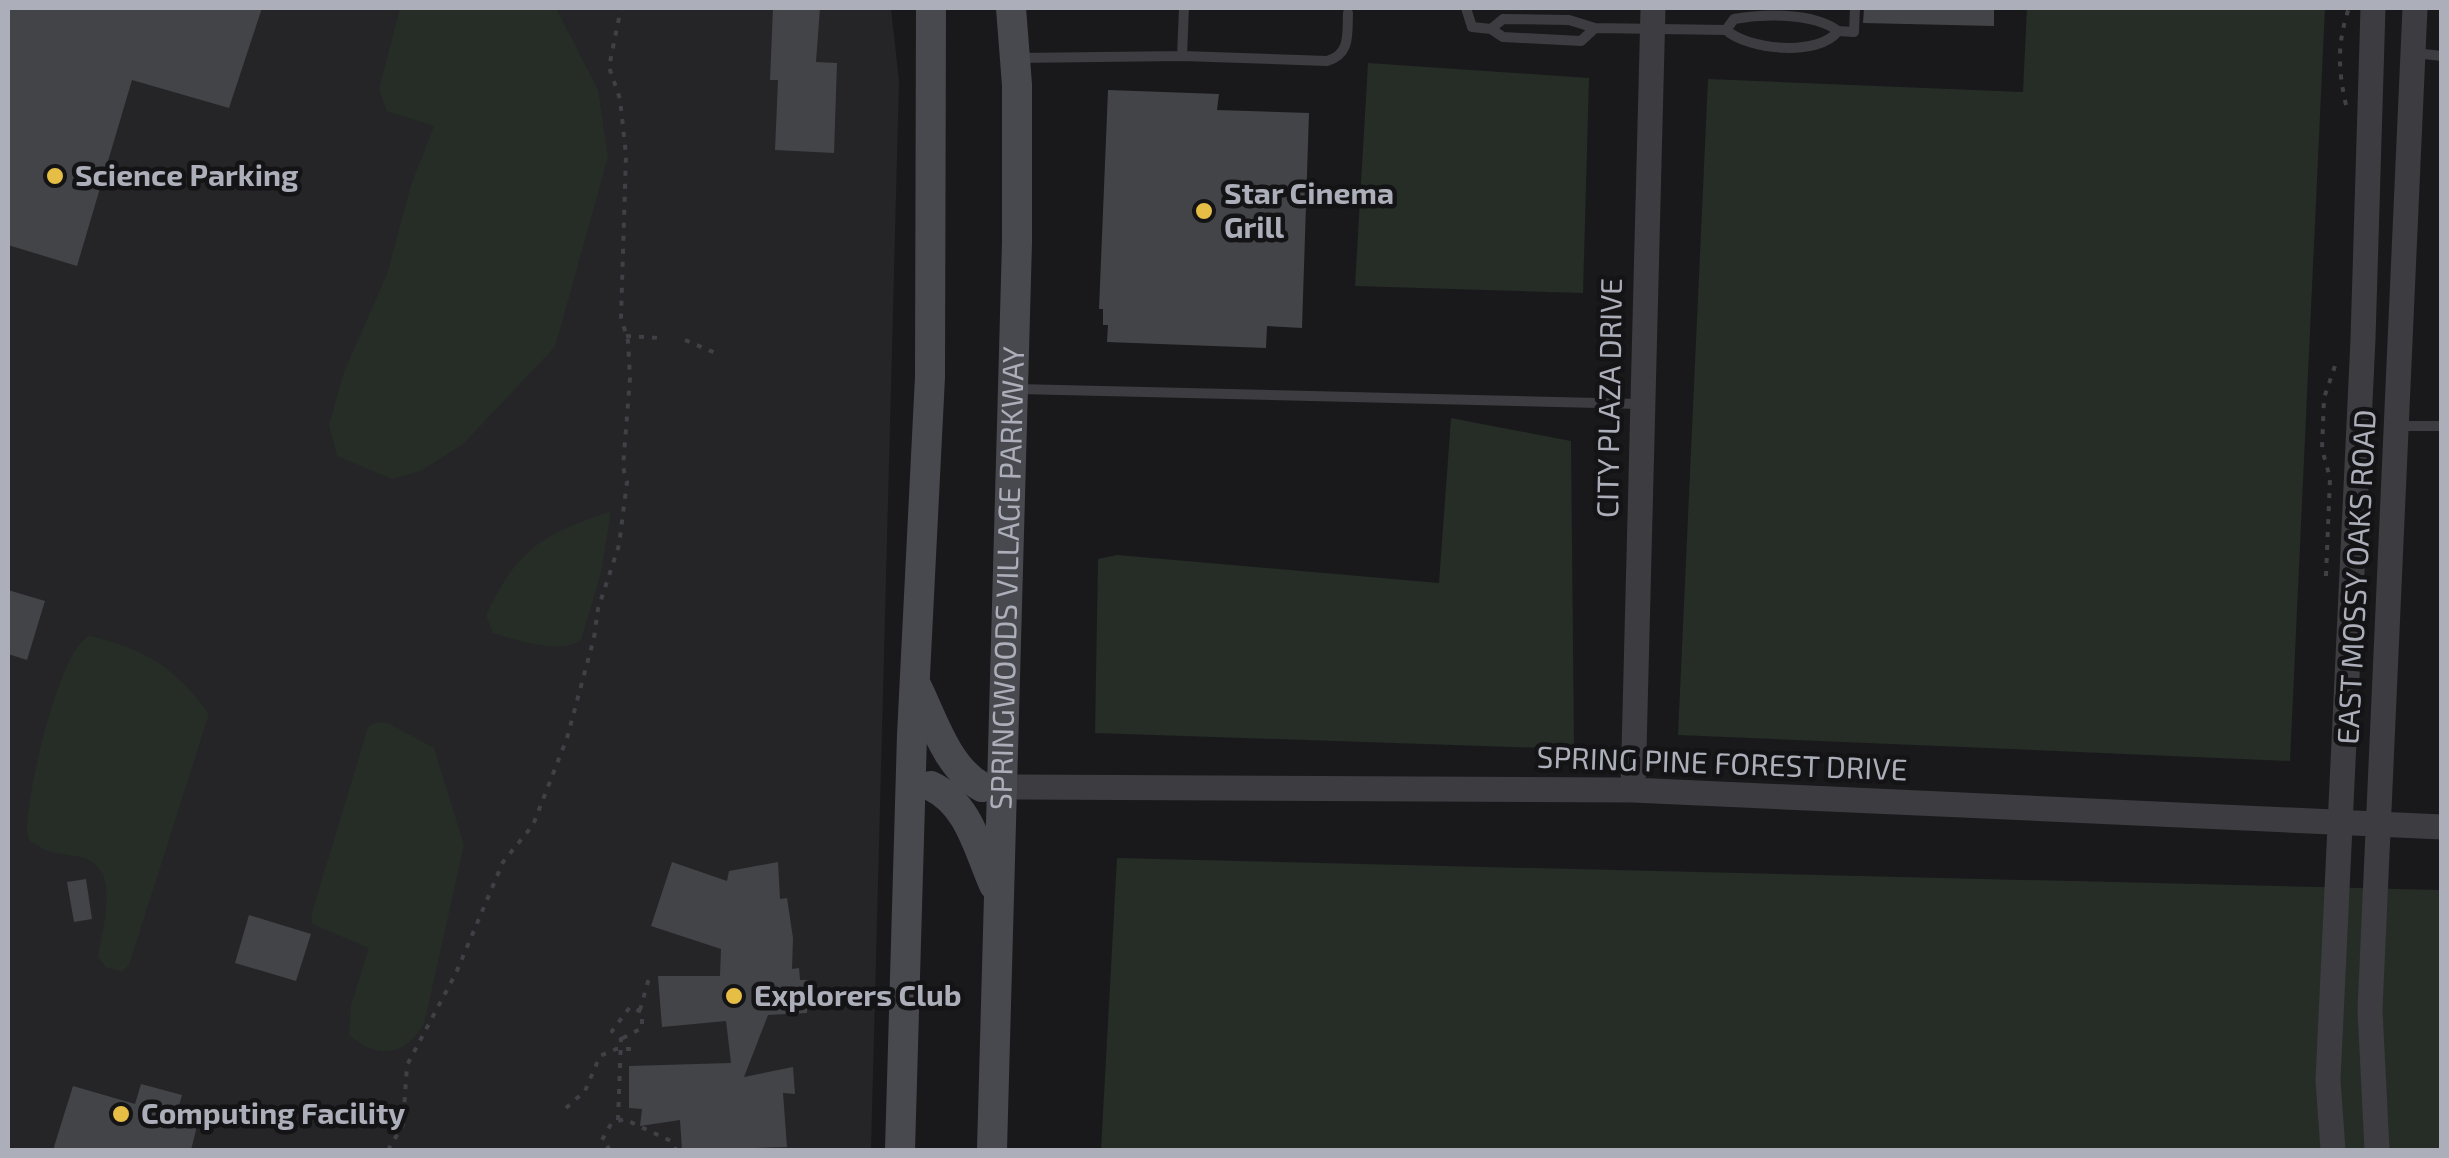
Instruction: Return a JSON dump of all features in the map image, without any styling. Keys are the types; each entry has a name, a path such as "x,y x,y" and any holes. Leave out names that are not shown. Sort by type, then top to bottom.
{"main road":[{"path":"900,1150 915,682 930,377 931,8"},
{"name":"SPRINGWOODS VILLAGE PARKWAY","path":"992,1150 998,897 991,787 1012,389 1015,58 1010,8"},
{"path":"915,682 966,779 991,787"},
{"path":"931,786 950,795 963,813 998,897"}],"street":[{"name":"EAST MOSSY OAKS ROAD","path":"2333,1150 2328,1080 2343,823 2373,8"},
{"name":"EAST MOSSY OAKS ROAD","path":"2377,1150 2370,1010 2415,8"},
{"name":"CITY PLAZA DRIVE","path":"1633,790 1652,18"},
{"path":"2372,53 2413,53"},
{"path":"2359,425 2398,426"},
{"name":"SPRING PINE FOREST DRIVE","path":"991,787 1633,790 2442,827"}],"lane":[{"path":"1182,56 1184,8"},
{"path":"1466,8 1472,27 1491,29 1503,37 1581,41 1595,28"},
{"path":"1726,30 1734,19 1750,16 1824,20 1838,31 1854,32 1855,8"},
{"path":"1015,58 1182,56 1328,61 1339,58 1346,46 1348,13"},
{"path":"1491,29 1502,20 1569,20 1595,28 1652,18 1726,30 1737,41 1814,47 1830,41 1838,31"},
{"path":"2413,53 2442,56"},
{"path":"1012,389 1642,404"},
{"path":"2398,426 2442,426"}],"path":[{"path":"388,1150 403,1125 407,1065 456,973 503,862 533,825 567,738 618,545 628,482 623,467 630,378 621,318 626,155 620,99 608,67 622,8"},
{"path":"626,336 659,338"},
{"path":"685,340 720,355"},
{"path":"621,1039 645,1024 640,1010 649,978"},
{"path":"610,1150 602,1140 618,1120 621,1048 621,1039 612,1031 630,1007 640,1010"},
{"path":"566,1108 585,1091 600,1056 621,1048 632,1049"},
{"path":"618,1120 671,1141 676,1150"}],"shaded area":[{"path":"8,8 891,8 899,81 871,1150 8,1150"},
{"path":"400,8 556,8 598,90 608,157 555,347 462,445 420,471 392,479 337,456 329,425 344,372 387,274 411,185 434,126 387,111 379,89"},
{"path":"2027,8 2325,8 2290,761 1678,735 1708,79 2023,92"},
{"path":"1368,63 1589,78 1583,293 1355,286"},
{"path":"1451,418 1571,441 1574,749 1095,733 1098,559 1117,555 1439,583"},
{"path":"611,511 601,573 581,640 550,646 493,633 486,615 522,559 550,537"},
{"path":"89,636 157,662 184,684 209,714 129,965 122,972 106,967 98,957 107,900 102,873 80,857 43,849 29,840 27,831 46,726 67,667"},
{"path":"376,722 388,723 434,748 464,845 424,1024 408,1043 390,1051 370,1048 349,1035 351,1005 369,948 312,924 311,916 368,727"},
{"path":"1117,858 2441,890 2441,1150 1101,1150"}],"building":[{"name":"Science Parking","path":"8,8 262,8 229,108 132,80 77,266 8,245"},
{"path":"773,8 820,8 816,62 837,63 834,153 775,150 778,80 770,80"},
{"path":"1864,8 1994,8 1994,26 1863,23"},
{"name":"Star Cinema Grill","path":"1108,90 1219,94 1217,110 1309,113 1302,328 1267,326 1266,348 1107,342 1108,325 1103,325 1103,309 1099,309"},
{"path":"8,590 45,601 27,660 8,654"},
{"name":"Explorers Club","path":"672,862 727,881 729,871 778,862 780,899 787,898 793,938 792,969 799,968 800,980 809,980 807,1013 768,1015 744,1077 793,1067 795,1094 783,1093 787,1147 682,1150 680,1120 640,1126 642,1109 629,1108 629,1066 731,1063 726,1021 662,1027 658,976 720,976 721,949 651,926"},
{"path":"86,879 92,919 74,922 67,882"},
{"path":"249,915 311,934 296,981 235,963"},
{"name":"Computing Facility","path":"141,1084 182,1095 175,1120 197,1126 191,1150 53,1150 73,1086 135,1104"}],"place":[{"name":"Science Parking","path":"55,176"},
{"name":"Star Cinema Grill","path":"1204,211"},
{"name":"Explorers Club","path":"734,996"},
{"name":"Computing Facility","path":"121,1114"}]}
